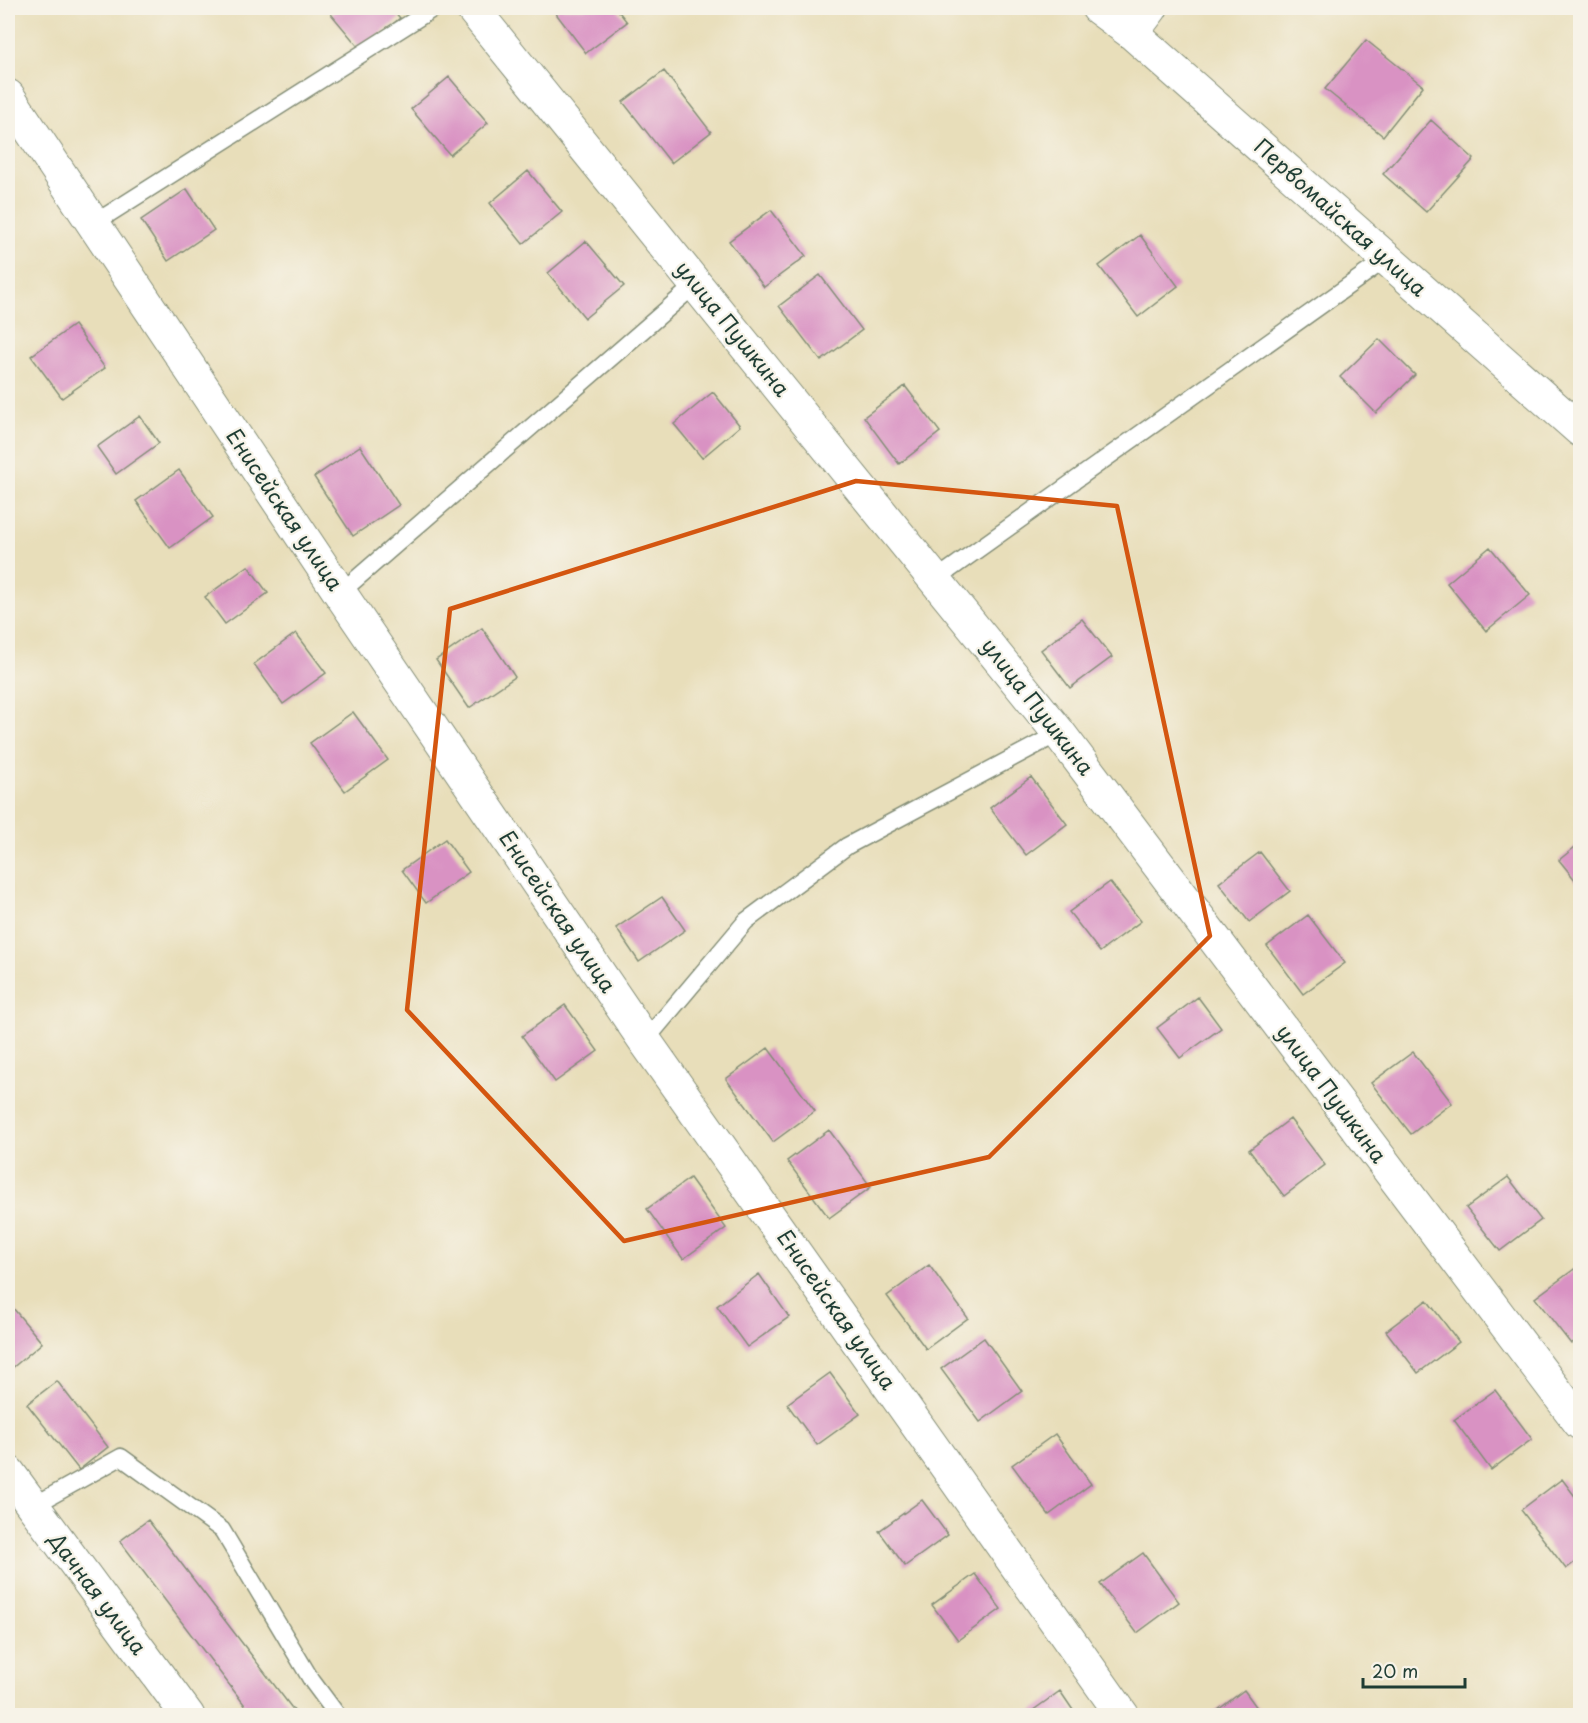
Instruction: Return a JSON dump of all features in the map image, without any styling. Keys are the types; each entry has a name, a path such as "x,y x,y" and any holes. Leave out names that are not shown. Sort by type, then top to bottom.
{"street":[{"name":"улица Пушкина","path":"472,8 1059,733 1581,1423"},
{"name":"Первомайская улица","path":"1098,8 1132,33 1581,430"},
{"path":"1132,33 1151,8"},
{"name":"Енисейская улица","path":"8,96 340,593 645,1041 1124,1716"},
{"name":"Дачная улица","path":"8,1472 188,1716"}],"lane":[{"path":"93,224 434,8"},
{"path":"935,580 1386,259"},
{"path":"340,593 696,284"},
{"path":"645,1041 746,921 838,853 868,834 1059,733"},
{"path":"33,1506 121,1457 222,1530 312,1681 338,1716"}],"highlighted area":[{"path":"856,481 1117,506 1210,936 989,1157 624,1241 407,1010 450,609"}],"building":[{"path":"339,8 391,8 400,18 361,50 331,14"},
{"path":"559,8 616,8 627,22 586,53 554,11"},
{"path":"1366,40 1423,86 1383,136 1325,89"},
{"path":"664,71 711,132 671,163 623,102"},
{"path":"449,77 488,123 450,155 411,109"},
{"path":"1431,120 1474,159 1426,212 1383,174"},
{"path":"528,171 562,212 523,244 490,203"},
{"path":"187,189 214,230 168,261 141,220"},
{"path":"771,210 806,256 764,287 729,241"},
{"path":"1140,235 1178,286 1138,317 1099,266"},
{"path":"586,241 624,286 585,318 548,273"},
{"path":"820,275 862,330 821,361 779,306"},
{"path":"74,325 105,368 62,398 31,356"},
{"path":"1379,339 1415,375 1376,413 1340,377"},
{"path":"905,386 940,432 899,464 864,417"},
{"path":"713,392 740,426 702,458 674,424"},
{"path":"140,416 159,443 116,474 97,447"},
{"path":"360,446 399,505 353,536 314,477"},
{"path":"179,470 213,517 170,548 136,501"},
{"path":"1490,547 1530,595 1486,631 1447,583"},
{"path":"248,566 268,593 225,624 205,597"},
{"path":"1082,619 1112,657 1070,688 1041,650"},
{"path":"482,628 515,677 469,708 436,660"},
{"path":"296,633 326,673 283,704 254,664"},
{"path":"353,712 388,760 345,791 310,743"},
{"path":"1031,777 1067,824 1026,855 990,808"},
{"path":"445,839 469,872 426,903 402,870"},
{"path":"1580,843 1580,886 1559,860"},
{"path":"1260,852 1290,891 1249,922 1219,883"},
{"path":"1110,882 1141,921 1100,952 1069,912"},
{"path":"662,897 685,930 639,962 616,928"},
{"path":"1308,915 1345,963 1303,994 1267,946"},
{"path":"1198,997 1221,1028 1180,1058 1157,1028"},
{"path":"565,1005 598,1051 555,1082 522,1036"},
{"path":"768,1048 815,1111 773,1142 726,1079"},
{"path":"1413,1052 1452,1103 1411,1134 1371,1083"},
{"path":"1290,1119 1325,1165 1284,1196 1249,1150"},
{"path":"829,1130 871,1187 829,1218 787,1161"},
{"path":"1508,1177 1541,1220 1500,1251 1466,1208"},
{"path":"690,1178 726,1228 683,1259 647,1209"},
{"path":"929,1265 968,1318 926,1349 887,1296"},
{"path":"1577,1267 1580,1272 1580,1337 1571,1344 1535,1298"},
{"path":"759,1274 789,1317 747,1347 717,1306"},
{"path":"1427,1300 1459,1342 1418,1373 1386,1331"},
{"path":"8,1302 42,1343 11,1369 8,1365"},
{"path":"984,1338 1022,1391 980,1422 941,1369"},
{"path":"830,1373 860,1414 817,1445 787,1404"},
{"path":"57,1381 108,1447 79,1470 27,1404"},
{"path":"1495,1390 1532,1439 1491,1470 1454,1420"},
{"path":"1055,1434 1091,1484 1049,1515 1012,1465"},
{"path":"1562,1479 1580,1503 1580,1558 1566,1569 1521,1510"},
{"path":"922,1500 948,1535 905,1566 879,1531"},
{"path":"148,1520 298,1716 253,1716 120,1541"},
{"path":"1143,1553 1179,1602 1137,1633 1100,1584"},
{"path":"975,1574 1001,1609 958,1640 932,1605"},
{"path":"1244,1690 1263,1716 1210,1716"},
{"path":"1060,1691 1077,1716 1025,1716"}]}
